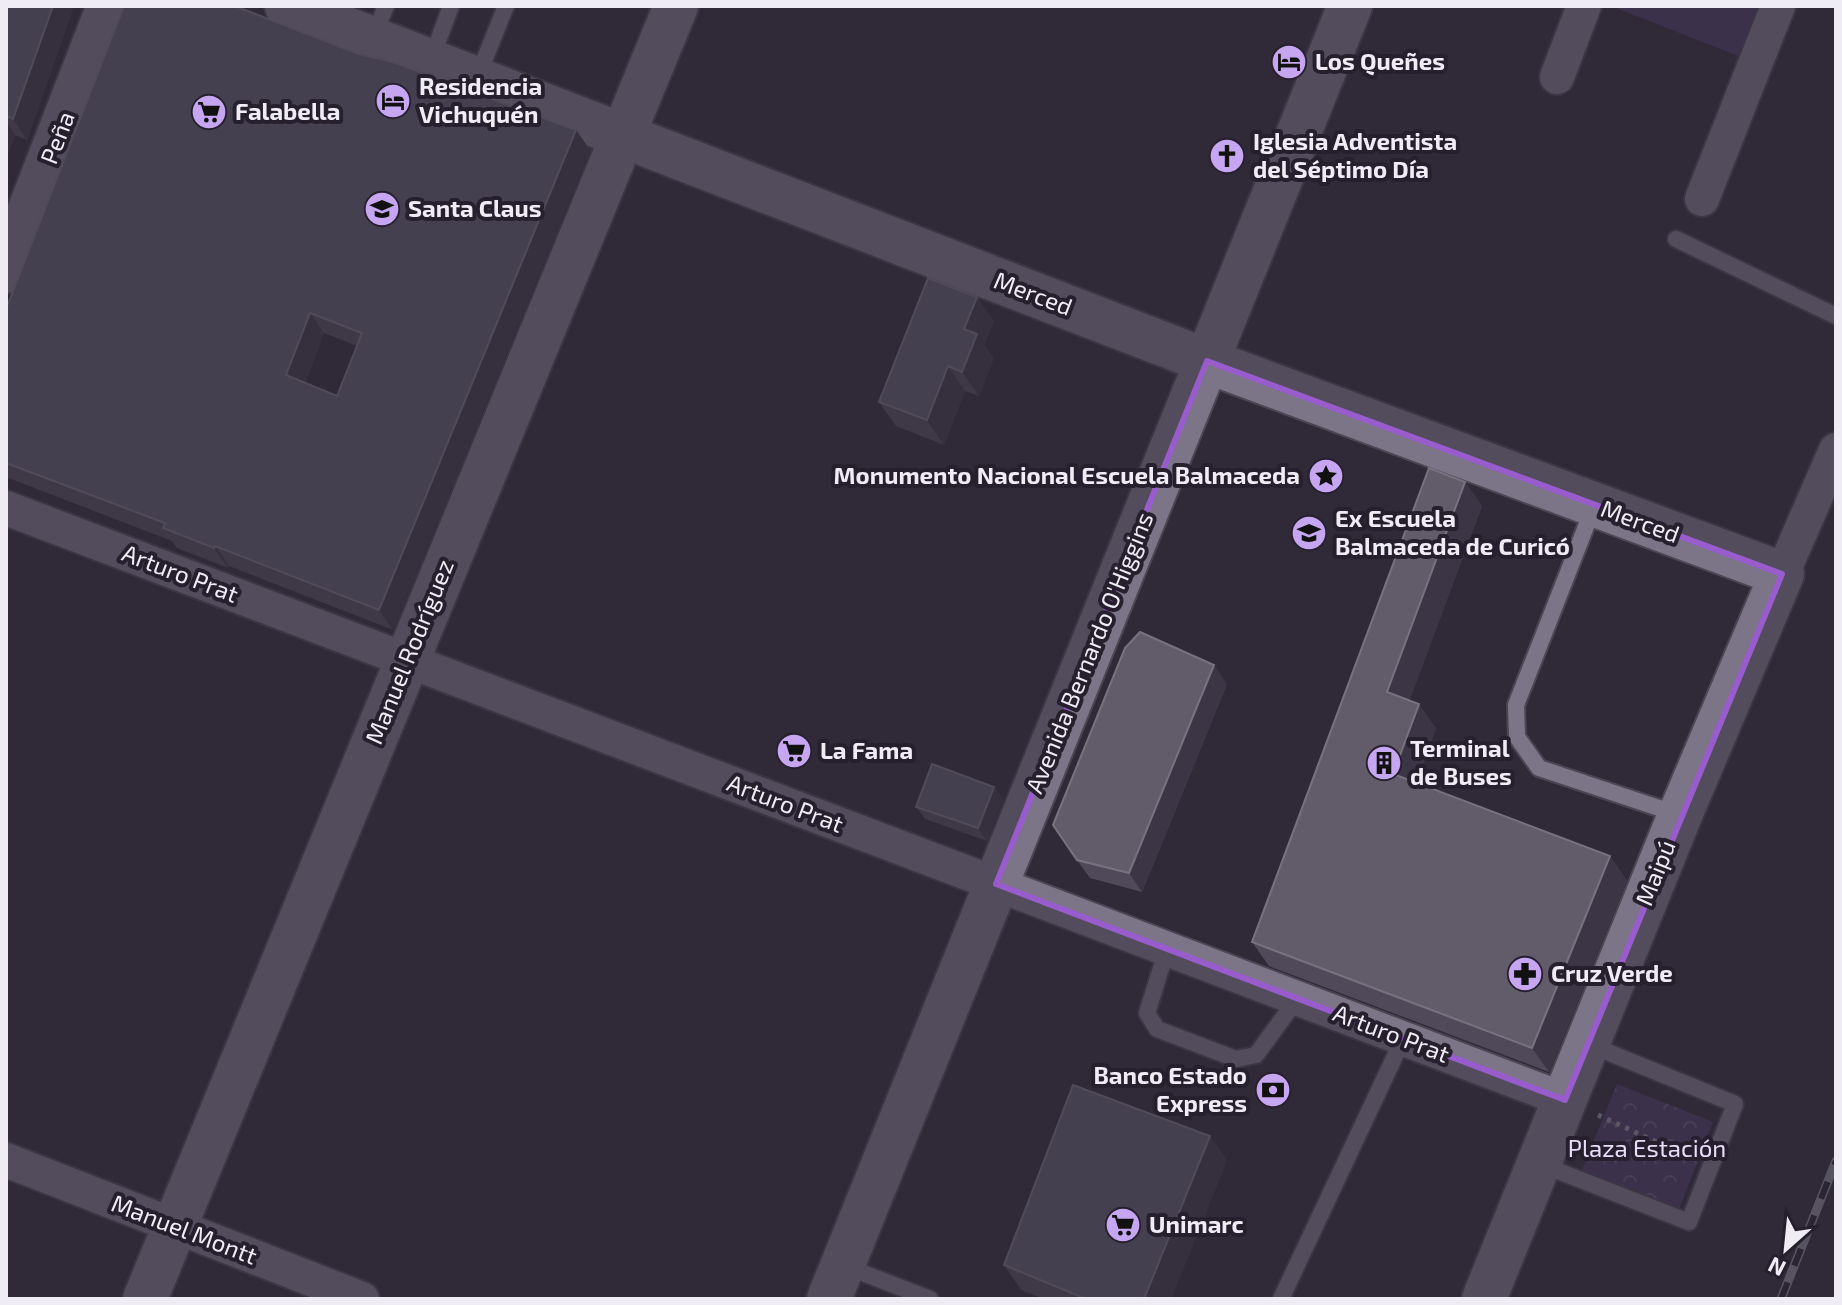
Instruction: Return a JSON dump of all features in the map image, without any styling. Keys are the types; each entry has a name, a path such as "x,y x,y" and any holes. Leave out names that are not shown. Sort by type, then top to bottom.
{"street":[{"name":"Peña","path":"6,271 109,6"},
{"name":"Merced","path":"287,6 380,22 431,62 1207,361 1782,574"},
{"name":"Manuel Rodríguez","path":"145,1299 676,6"},
{"name":"Avenida Bernardo O'Higgins","path":"836,1282 1350,6"},
{"path":"1557,77 1584,6"},
{"path":"1702,199 1778,6"},
{"name":"Maipú","path":"1484,1299 1680,815 1836,450"},
{"name":"Arturo Prat","path":"6,508 1565,1100"},
{"name":"Manuel Montt","path":"6,1160 362,1299"}],"lane":[{"path":"431,62 451,6"},
{"path":"477,79 506,6"},
{"path":"1676,239 1836,316"},
{"path":"1594,505 1516,705 1517,737 1539,768 1680,815"},
{"path":"1167,949 1147,1013 1157,1029 1236,1059 1256,1055 1297,999"},
{"path":"1281,1299 1403,1039"},
{"path":"1539,1164 1689,1222 1735,1104 1587,1044"},
{"path":"836,1282 930,1299"}],"path":[{"path":"1565,1100 1710,1166"}],"highlighted area":[{"path":"1207,361 1782,574 1565,1100 996,884"}],"green space":[{"path":"1611,6 1773,6 1751,61"},
{"name":"Plaza Estación","path":"1617,1084 1713,1122 1677,1214 1580,1175"}],"building":[{"path":"6,6 53,6 13,119 6,116"},
{"path":"124,6 235,6 359,54 393,62 576,130 379,610 163,528 165,523 6,463 8,304","holes":["310,313 362,333 337,396 286,375"]},
{"path":"928,278 977,297 964,329 977,334 962,372 948,366 927,420 879,402"},
{"name":"Terminal de Buses","path":"1429,468 1465,482 1387,692 1419,704 1393,774 1610,856 1532,1048 1252,942"},
{"path":"1140,632 1214,665 1129,873 1077,860 1053,825 1125,648"},
{"path":"932,764 994,787 978,828 916,807"},
{"name":"Unimarc","path":"1073,1085 1210,1136 1144,1299 1086,1299 1004,1265"}],"railway":[{"path":"1781,1299 1836,1161"}],"place":[{"name":"Los Queñes","path":"1289,62"},
{"name":"Residencia Vichuquén","path":"393,101"},
{"name":"Falabella","path":"209,112"},
{"name":"Iglesia Adventista del Séptimo Día","path":"1227,156"},
{"name":"Santa Claus","path":"382,209"},
{"name":"Monumento Nacional Escuela Balmaceda","path":"1326,476"},
{"name":"Ex Escuela Balmaceda de Curicó","path":"1309,533"},
{"name":"La Fama","path":"794,751"},
{"name":"Terminal de Buses","path":"1384,763"},
{"name":"Cruz Verde","path":"1525,974"},
{"name":"Banco Estado Express","path":"1273,1090"},
{"name":"Unimarc","path":"1123,1225"}]}
